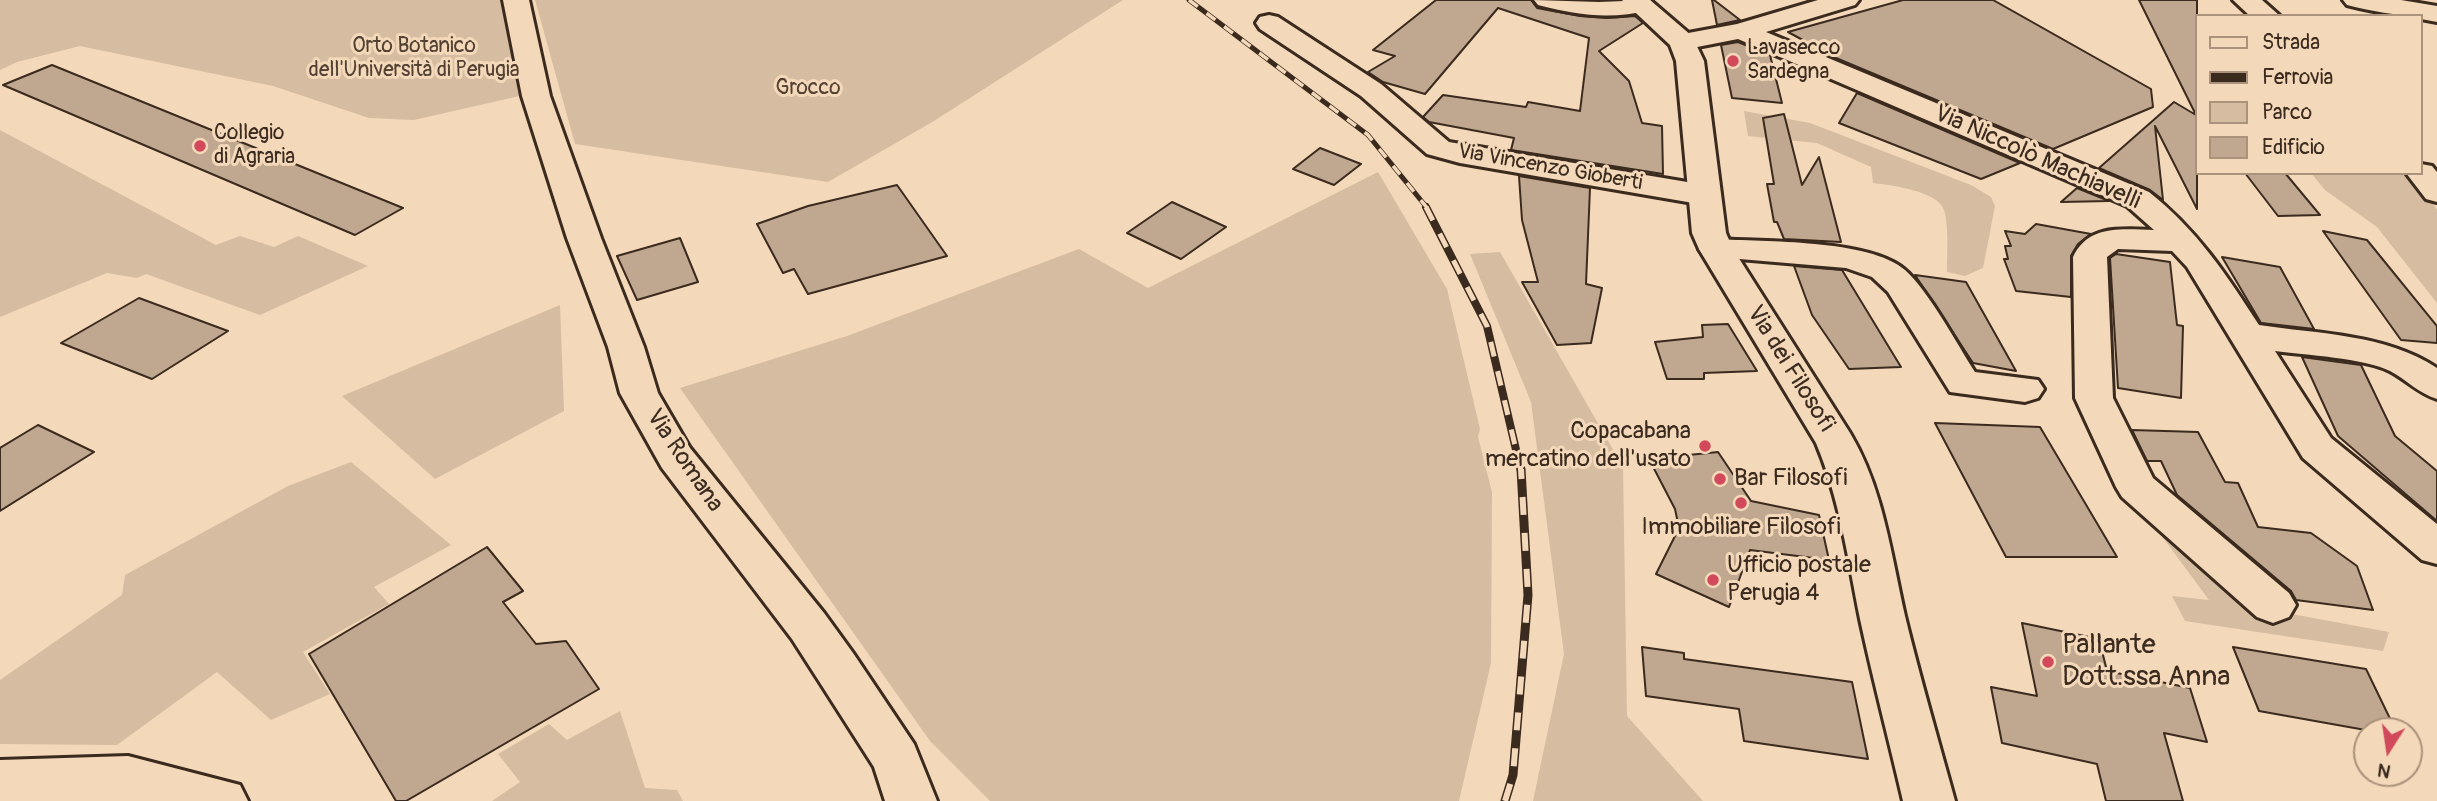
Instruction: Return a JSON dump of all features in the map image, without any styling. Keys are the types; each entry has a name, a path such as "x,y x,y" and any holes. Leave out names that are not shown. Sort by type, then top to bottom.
{"street":[{"name":"Via Romana","path":"516,0 536,96 584,238 626,347 639,393 676,458 808,626 836,667 896,759 911,801"},
{"path":"1547,0 1599,10 1638,3 1682,42 1741,31 1846,0"},
{"path":"2245,0 2264,14"},
{"path":"2356,0 2437,14"},
{"name":"Via Vincenzo Gioberti","path":"1269,23 1371,90 1438,148 1705,195"},
{"name":"Via Niccolò Machiavelli","path":"1741,31 2138,200 2201,262 2317,448 2437,548"},
{"name":"Via dei Filosofi","path":"1682,42 1690,61 1709,233 1716,249 1836,443 1848,467 1928,801"},
{"path":"2423,175 2437,192"},
{"path":"2182,241 2113,239 2094,248 2090,257 2094,398 2137,487 2273,605"},
{"path":"1716,249 1846,258 1881,267 1895,277 1963,383 2025,390"},
{"path":"2246,335 2369,353 2402,362 2437,386"},
{"path":"0,782 128,778 222,801"}],"green space":[{"name":"Orto Botanico dell'Università di Perugia","path":"0,0 506,0 524,95 414,120 369,118 273,86 80,46 17,62 0,70"},
{"name":"Grocco","path":"535,0 1123,0 934,121 828,182 575,144"},
{"path":"1744,111 1810,123 1971,185 1991,197 1995,206 1983,268 1965,276 1947,272 1946,216 1940,203 1933,198 1913,190 1873,183 1871,167 1817,143 1748,136"},
{"path":"0,130 216,245 240,236 274,247 298,236 368,266 260,315 146,274 137,278 107,273 0,317"},
{"path":"1378,172 1447,289 1492,492 1491,663 1459,801 990,801 930,741 680,388 847,336 1079,249 1148,288"},
{"path":"2313,175 2413,175 2437,210 2437,303 2377,227 2325,190"},
{"path":"1500,252 1623,467 1627,716 1703,801 1533,801 1564,654 1531,402 1470,254"},
{"path":"560,305 564,411 435,479 342,396"},
{"path":"351,462 451,545 374,587 389,604 303,652 330,694 271,720 217,672 117,745 0,744 0,680 122,595 125,575 288,486"},
{"path":"2141,508 2254,607 2389,632 2383,651 2185,621 2172,596 2209,600"},
{"path":"620,711 645,788 677,790 683,801 492,801 520,782 498,754 549,724 567,740"}],"building":[{"path":"1436,0 1531,0 1537,8 1580,16 1635,16 1643,23 1599,51 1629,81 1642,123 1662,126 1663,174 1511,150 1514,138 1429,122 1423,117 1443,95 1526,107 1528,102 1580,111 1589,38 1498,8 1425,94 1383,82 1368,72 1395,56 1373,50"},
{"path":"1714,0 1740,20 1717,25"},
{"path":"1903,0 1993,0 2151,89 2153,107 2053,149 1836,58 1788,32"},
{"path":"2139,0 2197,0 2196,115"},
{"path":"1738,42 1770,55 1782,103 1732,98 1721,45"},
{"name":"Collegio di Agraria","path":"52,65 403,208 355,235 3,85"},
{"path":"1857,93 2020,163 1981,179 1839,123"},
{"path":"2174,102 2196,115 2197,209 2155,126 2163,200 2150,190 2099,168"},
{"path":"1784,114 1802,185 1819,157 1841,242 1784,239 1777,222 1774,222 1767,184 1774,184 1763,118"},
{"path":"1320,148 1361,164 1334,185 1293,169"},
{"path":"2247,175 2287,175 2320,215 2278,216"},
{"path":"1519,176 1590,188 1586,284 1602,288 1591,343 1557,345 1522,282 1538,282 1522,220"},
{"path":"897,185 947,256 808,294 794,269 783,273 757,224 808,206"},
{"path":"2077,188 2109,201 2061,202"},
{"path":"1172,202 1226,227 1181,259 1127,233"},
{"path":"2036,224 2091,234 2078,244 2071,256 2071,297 2016,291 2004,259 2008,259 2005,246 2011,246 2005,231 2025,234"},
{"path":"2323,231 2367,240 2437,326 2437,343 2401,340"},
{"path":"680,238 698,282 637,300 617,256"},
{"path":"2116,254 2170,262 2177,325 2183,326 2181,398 2118,388 2110,258"},
{"path":"2222,257 2280,267 2314,329 2261,323"},
{"path":"1794,266 1842,270 1901,367 1849,369 1812,315"},
{"path":"1915,275 1966,282 2016,371 1973,363"},
{"path":"139,298 228,331 152,379 61,343"},
{"path":"1728,324 1757,371 1704,373 1704,379 1667,379 1655,342 1703,337 1702,325"},
{"path":"2302,357 2361,365 2395,436 2437,471 2437,521 2338,436"},
{"path":"1935,423 2040,427 2117,557 2006,557"},
{"path":"38,425 94,452 0,511 0,448"},
{"path":"2132,430 2198,432 2225,482 2238,483 2258,527 2311,533 2357,566 2373,610 2296,600 2291,591 2177,495 2161,461 2147,461"},
{"path":"1718,452 1751,501 1819,515 1829,560 1750,550 1729,607 1656,574 1679,528 1675,509 1649,459"},
{"path":"487,547 523,591 503,602 536,644 566,641 599,689 406,801 396,801 309,654"},
{"path":"2022,623 2099,639 2107,671 2190,688 2207,742 2164,733 2183,801 2106,801 2097,764 2002,743 1991,687 2037,696"},
{"path":"1642,647 1684,653 1684,659 1852,682 1868,759 1744,741 1739,709 1646,696"},
{"path":"2233,647 2366,669 2389,717 2353,717 2353,728 2259,711"}],"railway":[{"path":"1189,0 1368,135 1428,209"},
{"path":"1426,207 1487,326 1521,471"},
{"path":"1505,801 1513,775 1528,595 1521,469"}],"place":[{"name":"Lavasecco Sardegna","path":"1733,61"},
{"name":"Collegio di Agraria","path":"200,146"},
{"name":"Copacabana mercatino dell'usato","path":"1705,446"},
{"name":"Bar Filosofi","path":"1720,479"},
{"name":"Immobiliare Filosofi","path":"1741,503"},
{"name":"Ufficio postale Perugia 4","path":"1713,580"},
{"name":"Pallante Dott.ssa Anna","path":"2048,662"}]}
